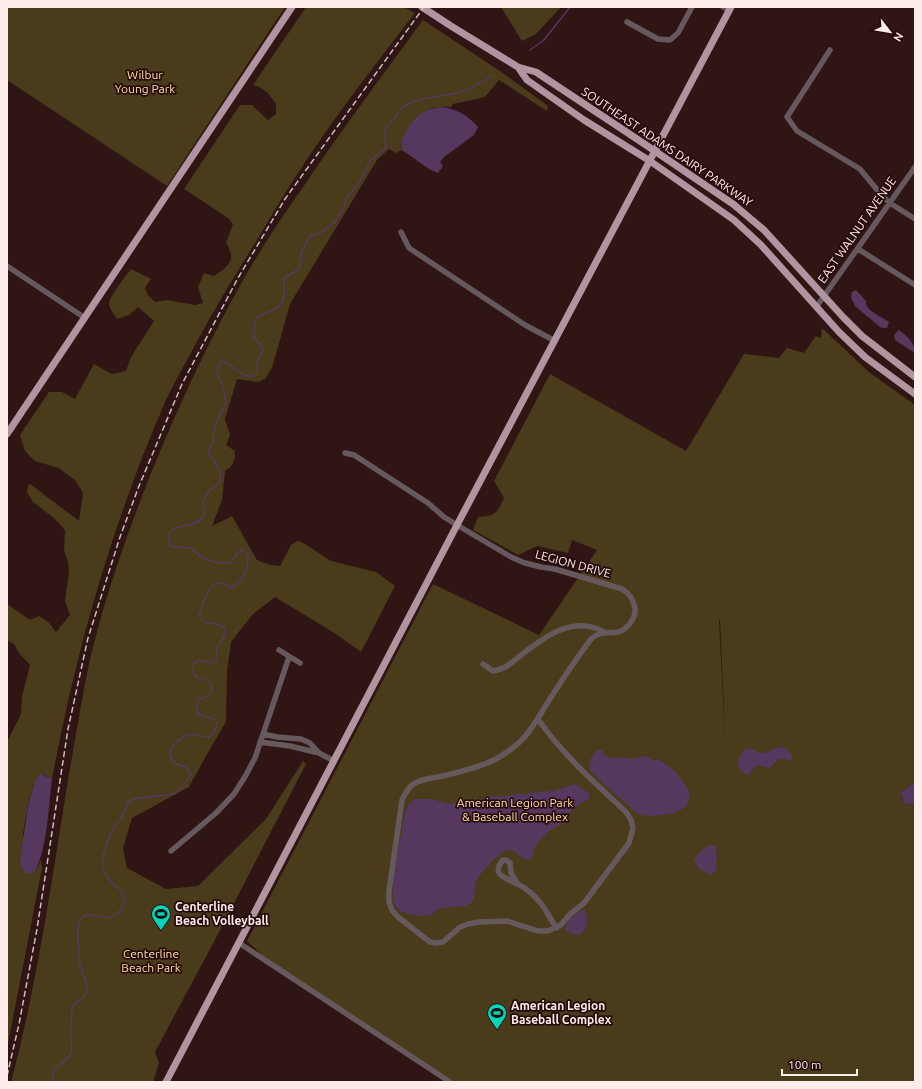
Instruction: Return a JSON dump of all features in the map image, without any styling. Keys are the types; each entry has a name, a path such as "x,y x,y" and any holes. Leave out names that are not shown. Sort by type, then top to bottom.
{"main road":[{"path":"7,434 292,7"},
{"name":"SOUTHEAST ADAMS DAIRY PARKWAY","path":"422,7 518,67 536,72 733,204 764,230 825,296 842,317 862,336 915,377"},
{"path":"166,1082 457,525 650,161 728,8"},
{"name":"SOUTHEAST ADAMS DAIRY PARKWAY","path":"518,67 528,80 584,120 650,161 734,220 761,245 839,332 865,357 915,394"}],"street":[{"path":"627,22 658,39 670,40 678,33 692,7"},
{"path":"830,50 787,117 797,130 860,169 882,197 915,219"},
{"name":"EAST WALNUT AVENUE","path":"817,306 915,167"},
{"path":"401,232 409,248 525,325 555,341"},
{"path":"858,249 915,285"},
{"path":"7,266 85,318"},
{"path":"345,453 354,455 396,481 457,525"},
{"name":"LEGION DRIVE","path":"457,525 511,557 521,561 541,567 555,569 622,589 629,593 633,600 635,611 633,620 627,628 619,632 604,632"},
{"path":"483,664 493,671 505,668 548,636 570,627 590,627 604,632"},
{"path":"538,719 551,738 626,812 631,820 633,828 629,842 591,895 557,928 543,931 507,922 479,922 460,927 443,942 430,942 398,917 392,910 389,902 389,891 402,800 407,790 420,780 448,775 476,767 494,760 511,750 532,729 548,702 588,644 596,635 604,632"},
{"path":"279,650 300,663"},
{"path":"171,850 216,813 234,794 255,758 289,657"},
{"path":"263,734 301,739 310,743 319,753"},
{"path":"260,742 290,746 319,753 334,761"},
{"path":"517,883 526,888 540,902 546,910 552,923 557,928"},
{"path":"239,943 450,1082"}],"green space":[{"name":"Wilbur Young Park","path":"7,7 285,7 167,186 7,80"},
{"path":"306,7 404,7 415,13 340,111 284,195 229,286 168,395 147,446 129,492 98,586 72,682 52,779 42,774 36,779 28,804 23,834 35,872 41,860 42,868 7,1049 7,742 21,714 22,696 30,665 19,654 15,645 7,640 7,604 30,620 39,616 48,622 56,632 70,615 65,601 69,572 68,561 64,551 65,530 54,518 33,502 27,492 29,483 79,521 83,493 76,481 59,468 35,461 25,451 20,435 49,392 62,392 75,399 94,364 112,374 126,371 131,357 154,321 138,307 129,315 117,319 111,311 109,302 111,297 131,269 151,279 145,288 148,295 155,302 167,300 195,305 203,303 198,287 204,273 214,276 224,269 230,262 231,254 226,243 233,224 228,218 184,189 240,105 252,105 268,120 276,114 276,104 264,90 253,85"},
{"path":"501,7 561,7 536,34 522,41"},
{"name":"Centerline Beach Park","path":"423,20 503,73 548,106 547,111 499,80 485,97 453,104 451,107 440,107 424,112 418,116 414,122 401,146 402,150 396,153 389,149 377,160 290,304 272,368 265,379 258,382 237,379 225,419 230,435 226,445 235,451 235,457 232,465 225,471 222,500 212,526 232,516 257,560 270,565 280,566 291,545 298,541 331,561 376,572 395,586 361,652 336,634 275,597 253,614 231,642 227,671 226,722 189,787 132,818 123,848 127,868 166,889 198,886 266,819 303,761 306,764 155,1052 159,1063 153,1082 11,1082 21,1044 37,967 90,659 113,578 141,499 164,441 203,356 247,273 273,231 316,168"},
{"name":"American Legion Park & Baseball Complex","path":"822,328 869,372 915,405 915,783 910,785 907,789 900,791 905,805 915,803 915,1082 450,1082 275,967 247,941 433,584 539,635 597,550 572,540 568,553 537,546 518,555 473,530 478,517 492,515 497,511 502,503 504,498 494,481 550,374 686,451 744,354 779,358 787,348 804,353 816,336 821,338","holes":["719,620 720,620 726,754"]}],"shaded area":[{"path":"441,107 461,113 478,127 474,135 444,157 440,162 443,166 438,173 429,169 402,150 402,145 405,134 419,115 428,110"},
{"path":"856,290 866,301 866,305 871,311 889,322 887,328 880,327 855,306 851,298 852,292"},
{"path":"899,330 908,337 914,346 915,353 895,340 894,335"},
{"path":"784,747 792,755 792,759 790,761 778,759 770,768 757,765 748,775 743,773 738,767 738,759 745,749 750,748 761,753 765,753 775,748"},
{"path":"602,750 604,755 612,758 624,757 629,759 646,756 652,760 660,760 676,772 685,784 690,793 688,804 679,811 665,815 650,816 638,814 591,771 590,759 595,752"},
{"path":"41,774 52,779 47,827 43,850 35,872 26,874 20,863 28,805 36,779"},
{"path":"915,783 915,803 905,805 900,791 907,789 910,785"},
{"path":"575,784 589,793 589,798 569,813 561,825 553,828 541,838 533,850 531,859 524,859 512,850 505,851 498,856 478,878 475,884 472,902 465,906 437,910 432,914 424,916 408,914 395,906 393,897 394,873 405,813 408,805 414,799 432,799 448,804 476,801 487,797 505,796 519,793 525,795 528,793 553,791"},
{"path":"710,845 716,846 717,870 710,875 700,870 694,861 700,852"},
{"path":"585,909 587,923 585,929 579,935 572,934 565,929 570,918"}],"waterway":[{"path":"530,50 544,40 570,7"},
{"path":"53,1082 53,1071 67,1059 72,1050 71,1024 73,1005 85,995 87,988 80,962 78,936 79,922 83,917 88,915 108,918 114,916 120,910 125,900 120,890 113,884 103,869 103,856 110,835 114,827 121,819 128,802 134,799 174,794 183,786 191,773 186,767 174,763 170,752 173,745 182,738 192,734 206,737 211,736 218,725 215,720 198,714 196,709 197,702 211,693 212,689 210,683 195,676 193,670 194,664 198,660 213,663 216,661 216,650 224,637 224,627 221,625 204,622 199,616 206,596 214,584 221,583 230,588 242,578 246,569 248,554 242,550 237,553 231,563 211,561 200,556 191,548 172,547 169,539 169,533 178,527 198,522 202,518 204,512 203,500 210,490 220,482 220,472 215,462 209,455 215,425 226,402 223,386 217,373 220,362 226,362 244,375 252,377 257,372 257,362 263,351 262,347 254,337 255,319 280,306 284,297 284,278 299,269 301,253 310,236 321,233 334,223 343,210 346,199 361,180 370,161 386,148 385,130 401,109 414,102 457,93 479,84 492,75"}],"railway":[{"path":"7,1076 19,1024 37,929 68,729 88,638 120,537 139,486 182,384 238,278 285,199 424,7"}],"place":[{"name":"Centerline Beach Volleyball","path":"161,931"},
{"name":"American Legion Baseball Complex","path":"497,1030"}]}
